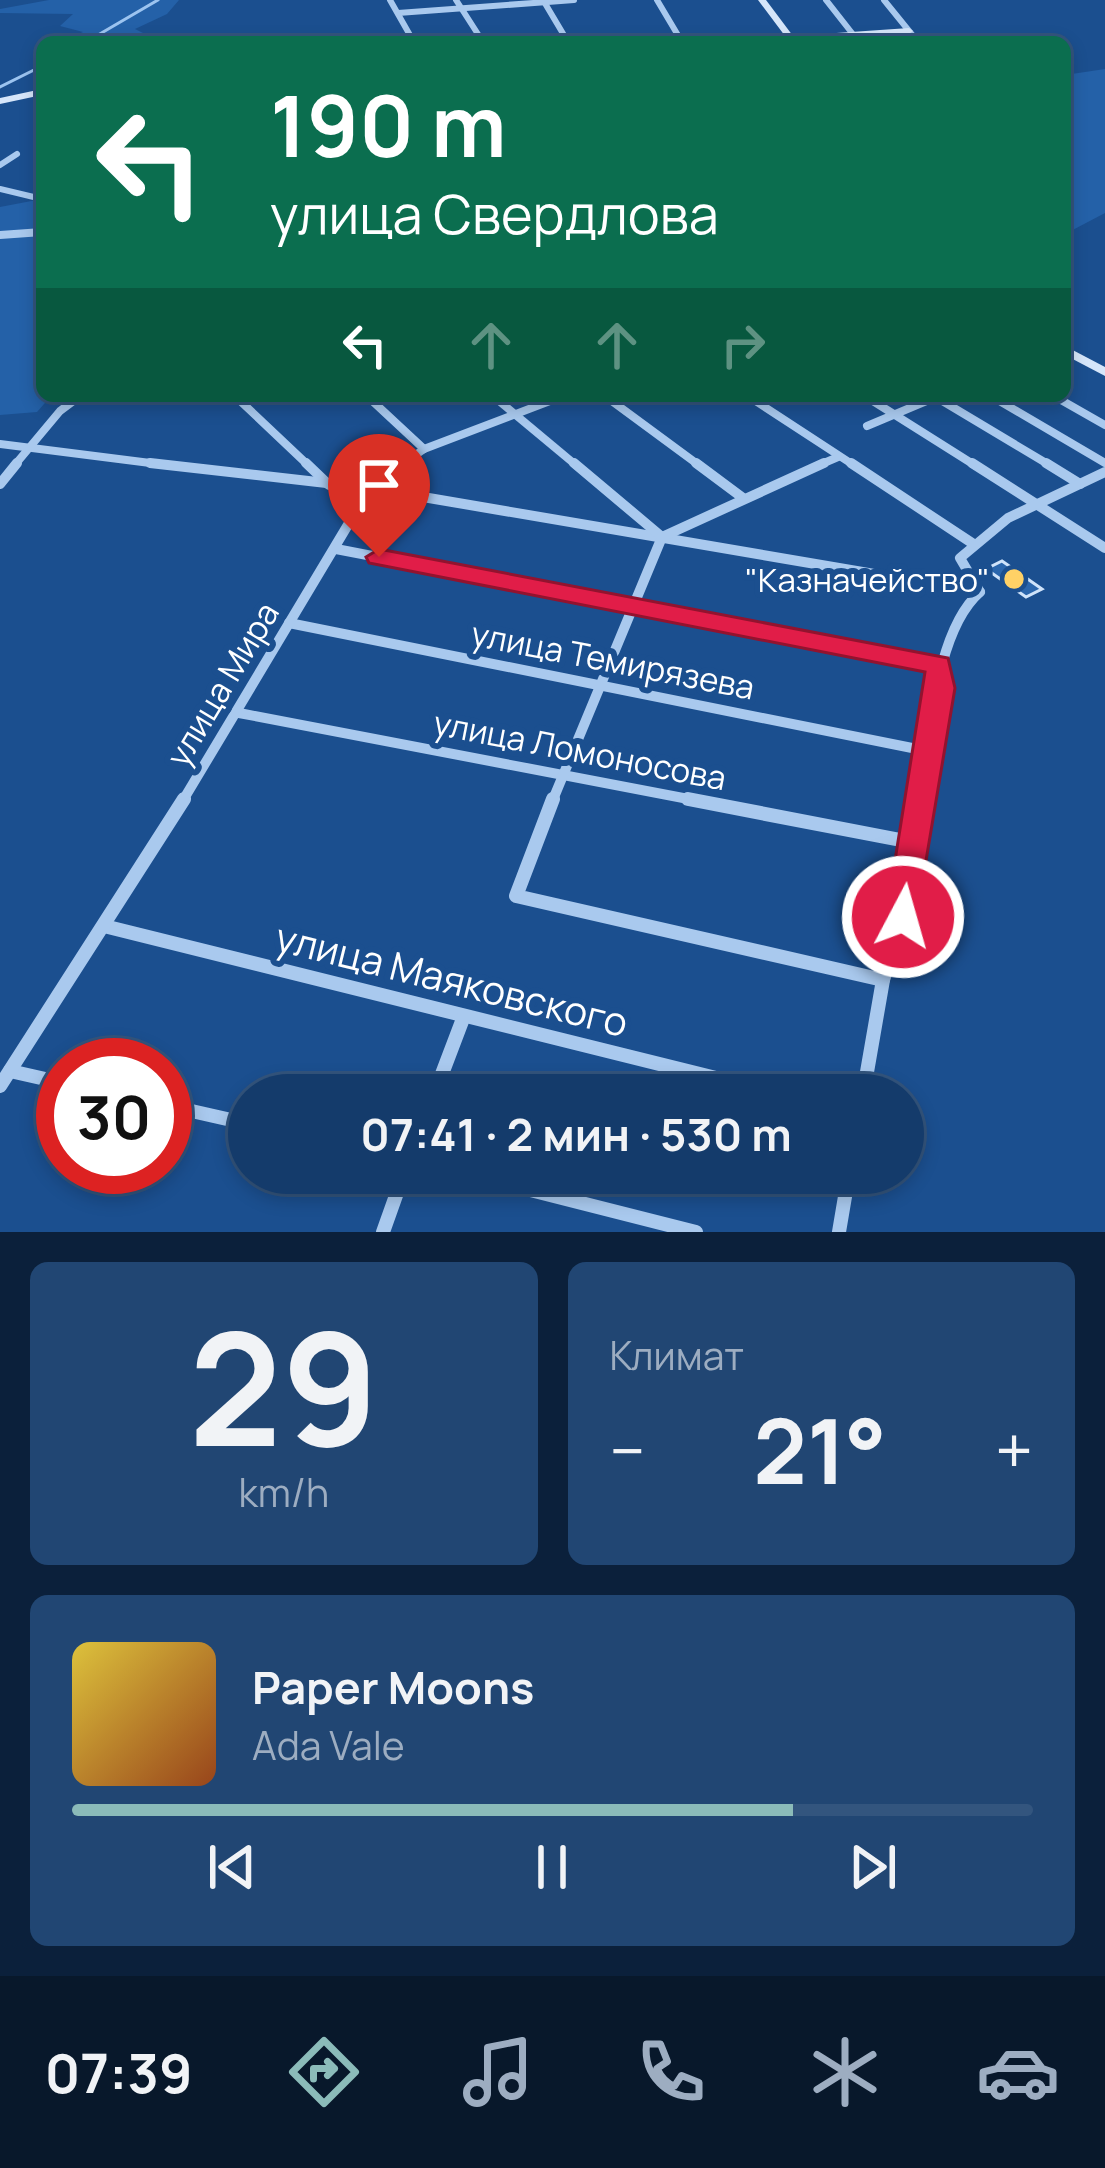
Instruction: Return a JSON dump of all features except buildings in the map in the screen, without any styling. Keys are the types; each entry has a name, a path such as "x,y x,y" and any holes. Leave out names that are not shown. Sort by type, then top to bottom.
{"street":[{"path":"390,0 410,36"},
{"path":"456,0 479,36"},
{"path":"398,13 574,0"},
{"path":"657,0 678,36"},
{"path":"763,0 789,36"},
{"path":"826,0 854,36"},
{"path":"884,0 913,36"},
{"path":"543,1 564,36"},
{"path":"871,36 909,31"},
{"path":"0,101 36,93"},
{"path":"0,166 17,154"},
{"path":"0,189 36,198"},
{"path":"0,235 36,232"},
{"path":"1071,353 1105,372"},
{"path":"0,484 72,402"},
{"path":"241,402 332,487"},
{"path":"373,402 424,449"},
{"path":"501,402 662,537"},
{"name":"улица Мира","path":"0,1086 239,713 370,488 424,449 547,402"},
{"path":"613,402 742,498"},
{"path":"757,402 972,543"},
{"path":"874,402 1105,548"},
{"path":"867,426 923,402"},
{"path":"946,402 1080,484"},
{"path":"1001,402 1105,463"},
{"path":"1065,402 1105,425"},
{"path":"0,444 370,488 980,592"},
{"path":"838,457 662,537 598,683 516,896 883,980"},
{"path":"980,592 960,558 972,543 1037,504 1105,472"},
{"path":"336,549 938,665"},
{"path":"866,1074 883,980 903,917 911,842 940,688 938,665 960,607 980,592"},
{"name":"улица Темирязева","path":"289,623 927,751"},
{"name":"улица Ломоносова","path":"239,713 911,842"},
{"name":"улица Маяковского","path":"104,926 699,1074"},
{"path":"442,1074 464,1016"},
{"path":"10,1071 36,1076"},
{"path":"192,1111 228,1119"},
{"path":"382,1232 396,1194"},
{"path":"546,1194 696,1232"},
{"path":"839,1232 845,1194"}],"shaded area":[{"path":"49,0 179,0 167,14 135,29 149,36 74,36 83,32 60,26 73,14 0,13 0,9"},
{"path":"1105,69 1105,213 1071,231 1071,74"},
{"path":"36,200 36,402 46,402 37,412 0,415 0,207"}],"waterway":[{"path":"96,36 158,0"},
{"path":"0,87 36,69"}],"place":[{"name":"\"Казначейство\"","path":"1014,579"}],"route":[{"path":"379,557 938,665 940,688 911,842 903,917"}]}
